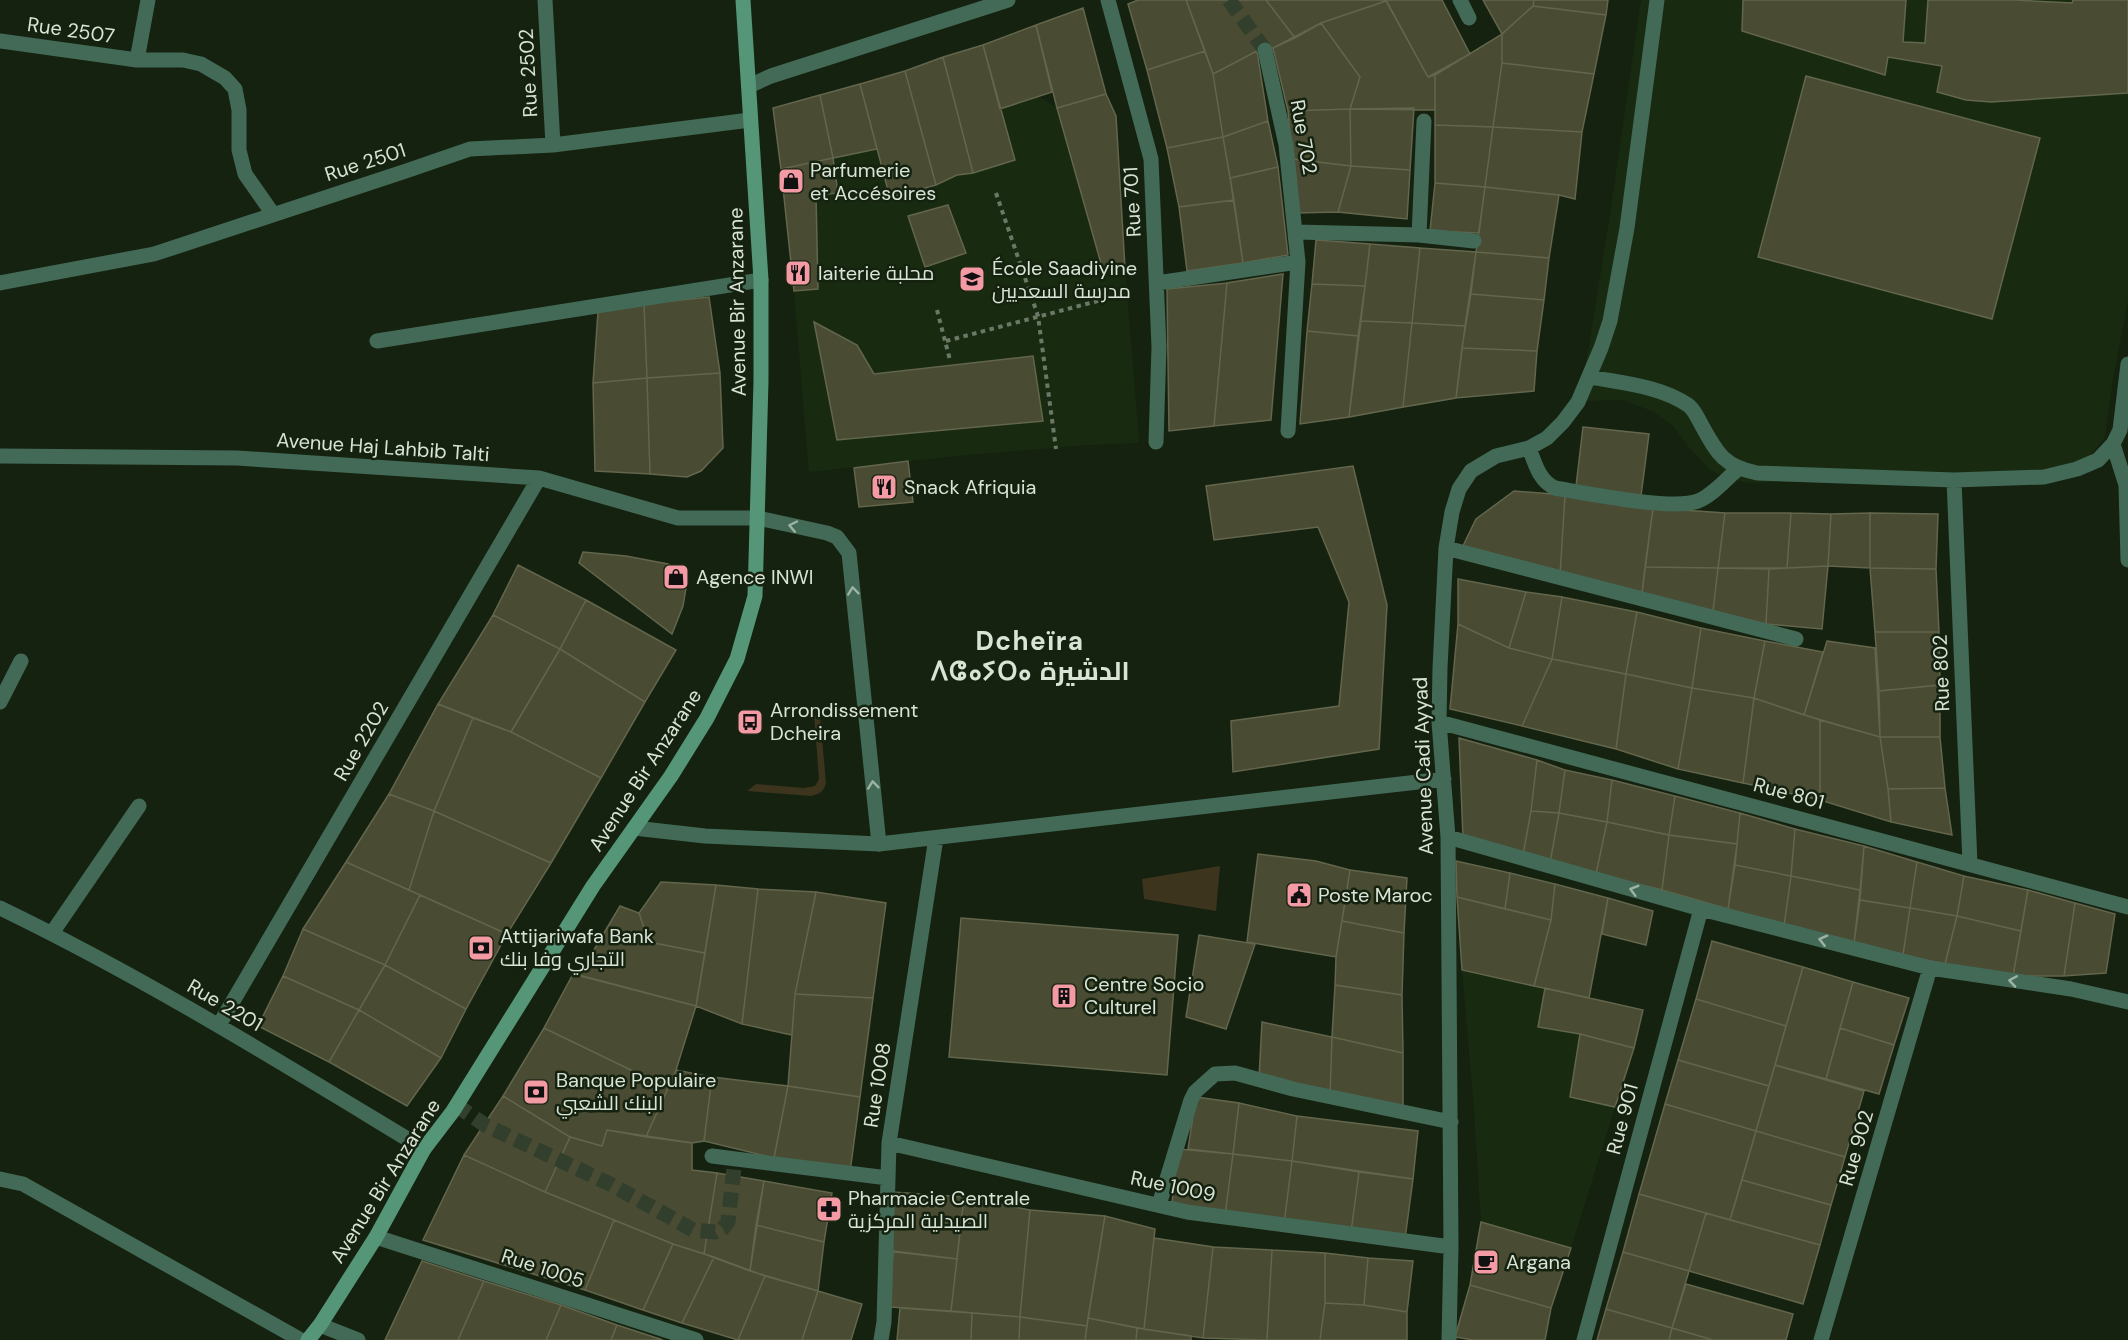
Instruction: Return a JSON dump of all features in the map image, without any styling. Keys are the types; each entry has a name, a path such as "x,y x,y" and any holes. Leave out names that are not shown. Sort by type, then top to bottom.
{"street":[{"path":"137,60 148,0"},
{"name":"Rue 2502","path":"545,0 553,145"},
{"name":"Avenue Bir Anzarane","path":"308,1340 376,1237 424,1149 453,1111 593,886 670,776 707,718 737,659 755,596 759,518 761,280 743,0"},
{"path":"749,86 771,76 1008,0"},
{"name":"Rue 701","path":"1108,0 1151,159 1159,347 1156,442"},
{"path":"1460,0 1469,18"},
{"name":"Avenue Cadi Ayyad","path":"1449,1340 1451,1122 1448,837 1439,722 1446,548 1452,512 1459,489 1471,471 1496,456 1529,448 1546,438 1563,422 1578,402 1590,377 1610,321 1627,228 1657,0"},
{"name":"Rue 2507","path":"0,41 137,60 183,60 201,64 225,78 235,89 239,110 239,150 244,174 273,214"},
{"name":"Rue 702","path":"1266,50 1286,145 1298,262 1288,431"},
{"name":"Rue 2501","path":"0,283 154,254 470,149 553,145 750,120"},
{"path":"1419,235 1424,121"},
{"path":"1296,232 1419,235 1474,241"},
{"path":"1156,283 1298,262"},
{"path":"377,341 761,280"},
{"path":"2128,364 2120,436 2126,485 2128,560"},
{"path":"1590,377 1656,391 1690,406 1712,445 1724,459 1738,469 1757,473 1954,480 2044,477 2066,472 2098,460 2120,436"},
{"path":"1529,448 1542,479 1555,488 1659,503 1686,504 1698,501 1738,469"},
{"name":"Avenue Haj Lahbib Talti","path":"0,456 237,458 539,478 678,518 759,518 837,537 849,553 879,844"},
{"name":"Rue 2202","path":"219,1025 539,478"},
{"name":"Rue 802","path":"1954,480 1970,864"},
{"path":"1446,548 1796,639"},
{"path":"0,702 21,661"},
{"name":"Rue 801","path":"1439,722 2128,907"},
{"path":"634,828 705,836 879,844 1444,779"},
{"path":"51,933 139,806"},
{"path":"1448,837 1701,909 1930,968 2071,989 2128,1002"},
{"name":"Rue 1008","path":"881,1340 884,1322 890,1143 936,838"},
{"name":"Rue 2201","path":"0,908 51,933 219,1025 424,1149"},
{"name":"Rue 901","path":"1584,1340 1701,909"},
{"name":"Rue 902","path":"1821,1340 1930,968"},
{"path":"1159,1204 1191,1100 1215,1074 1235,1073 1293,1089 1451,1122"},
{"name":"Rue 1009","path":"890,1143 1224,1218 1451,1247"},
{"path":"712,1156 888,1178"},
{"path":"0,1179 23,1184 301,1340"},
{"name":"Rue 1005","path":"376,1237 696,1340"},
{"path":"320,1325 358,1340"}],"path":[{"path":"996,193 1038,316 1056,449"},
{"path":"946,341 1128,293"},
{"path":"937,310 950,360"}],"shaded area":[{"path":"1641,0 2128,0 2128,300 2105,437 2088,459 2075,468 1956,477 1749,483 1727,478 1710,470 1672,425 1652,411 1622,400 1580,401"},
{"name":"École Saadiyine مدرسة السعديين","path":"1033,93 1057,108 1102,267 1125,268 1139,443 967,455 809,472 794,291 818,289 816,195 838,193 833,158 877,149 890,198 936,185 957,175 973,173 1015,160 1000,109"},
{"path":"814,715 820,716 826,783 822,791 811,796 747,791 756,784 804,788 815,786 819,779"},
{"path":"1220,866 1216,911 1144,899 1142,879"},
{"path":"1462,970 1545,988 1539,1027 1580,1034 1570,1097 1615,1107 1571,1248 1481,1222"}],"building":[{"path":"1138,0 1186,0 1205,51 1147,70 1128,4"},
{"path":"1186,0 1266,0 1295,38 1273,48 1257,51 1213,74"},
{"path":"1266,0 1386,1 1321,23 1295,38"},
{"path":"1386,0 1442,0 1470,54 1428,77"},
{"path":"1483,0 1534,0 1533,6 1502,34"},
{"path":"1534,0 1608,0 1606,15 1533,6"},
{"path":"1743,0 1906,0 1903,42 1925,43 1928,0 2015,0 2072,3 2073,0 2128,0 2128,93 1991,102 1966,100 1937,92 1942,66 1888,57 1885,75 1742,31"},
{"path":"1386,1 1428,77 1435,75 1435,110 1350,109 1360,77 1321,23"},
{"path":"1533,6 1606,15 1594,74 1502,63 1502,34"},
{"path":"1083,8 1106,94 1057,108 1036,25"},
{"path":"1321,23 1360,77 1350,109 1288,111 1273,48"},
{"path":"1036,25 1052,92 1000,109 983,45"},
{"path":"1502,34 1502,63 1493,127 1435,125 1435,75"},
{"path":"983,45 1015,160 973,173 943,57"},
{"path":"1205,51 1213,74 1223,137 1167,148 1147,70"},
{"path":"1257,51 1268,121 1223,137 1213,74"},
{"path":"943,57 973,173 957,175 936,185 905,71"},
{"path":"1502,63 1594,74 1582,132 1493,127"},
{"path":"905,71 936,185 890,198 860,84"},
{"path":"1806,76 2040,138 1992,319 1758,257"},
{"path":"860,84 877,149 833,158 820,95"},
{"path":"1106,94 1116,116 1125,268 1102,267 1057,108"},
{"path":"820,95 833,158 781,169 773,108"},
{"path":"1414,108 1410,170 1351,166 1350,109"},
{"path":"1350,109 1351,166 1292,159 1288,111"},
{"path":"1268,121 1278,167 1230,178 1223,137"},
{"path":"1435,125 1493,127 1485,187 1435,183"},
{"path":"1493,127 1582,132 1575,199 1559,195 1485,187"},
{"path":"1223,137 1234,200 1179,207 1167,148"},
{"path":"833,158 838,193 816,195 818,289 794,291 781,169"},
{"path":"1292,159 1351,166 1338,212 1296,213"},
{"path":"1351,166 1410,170 1407,219 1338,212"},
{"path":"1278,167 1288,255 1243,263 1230,178"},
{"path":"1435,183 1485,187 1479,233 1430,231"},
{"path":"1485,187 1559,195 1549,258 1476,252"},
{"path":"1234,200 1243,263 1187,271 1179,207"},
{"path":"948,205 966,253 925,267 908,216"},
{"path":"1316,240 1370,244 1365,286 1312,284"},
{"path":"1370,244 1420,248 1412,323 1361,321"},
{"path":"1420,248 1476,252 1465,326 1412,323"},
{"path":"1476,252 1549,258 1544,300 1471,294"},
{"path":"1283,274 1271,420 1214,426 1227,283"},
{"path":"1227,283 1214,426 1169,431 1167,289"},
{"path":"1312,284 1365,286 1358,336 1307,331"},
{"path":"1471,294 1544,300 1537,351 1462,348"},
{"path":"709,297 720,373 647,378 644,304"},
{"path":"644,304 647,378 593,383 598,312"},
{"path":"1361,321 1412,323 1403,407 1349,417"},
{"path":"814,322 857,345 874,374 1033,356 1043,421 837,440"},
{"path":"1412,323 1465,326 1456,398 1403,407"},
{"path":"1307,331 1358,336 1349,417 1300,424"},
{"path":"1462,348 1537,351 1534,391 1456,398"},
{"path":"720,373 723,448 701,471 687,477 650,474 647,378"},
{"path":"647,378 650,474 595,471 593,383"},
{"path":"1583,427 1649,434 1641,496 1576,486"},
{"path":"908,461 913,502 859,507 854,468"},
{"path":"1353,466 1387,605 1379,749 1233,772 1231,721 1339,706 1349,602 1318,527 1214,540 1206,486"},
{"path":"1514,491 1565,495 1560,575 1461,550 1476,519"},
{"path":"1565,495 1653,508 1642,593 1560,575"},
{"path":"1653,508 1725,513 1718,568 1645,567"},
{"path":"1725,513 1791,513 1787,568 1718,568"},
{"path":"1791,513 1831,514 1828,566 1787,568"},
{"path":"1870,513 1870,568 1828,566 1831,514"},
{"path":"1870,513 1938,514 1936,569 1870,568"},
{"path":"583,552 626,556 668,564 679,570 687,582 683,606 672,634 579,563"},
{"path":"518,565 586,600 560,649 493,615"},
{"path":"1828,566 1822,629 1766,624 1769,569"},
{"path":"1645,567 1718,568 1713,611 1642,593"},
{"path":"1718,568 1769,569 1766,624 1713,611"},
{"path":"1870,568 1936,569 1939,632 1875,632"},
{"path":"1458,579 1526,592 1509,648 1458,624"},
{"path":"1526,592 1562,597 1552,659 1509,648"},
{"path":"1562,597 1637,612 1626,674 1552,659"},
{"path":"586,600 676,650 645,702 560,649"},
{"path":"1637,612 1701,628 1692,688 1626,674"},
{"path":"493,615 560,649 511,732 438,704"},
{"path":"1458,624 1509,648 1552,659 1522,726 1450,709"},
{"path":"1701,628 1765,641 1754,698 1692,688"},
{"path":"1875,632 1939,632 1940,685 1879,691"},
{"path":"1765,641 1823,652 1804,715 1754,698"},
{"path":"1827,641 1875,648 1880,737 1804,715"},
{"path":"560,649 645,702 601,778 511,732"},
{"path":"1552,659 1626,674 1616,749 1522,726"},
{"path":"1626,674 1692,688 1678,769 1616,749"},
{"path":"1940,685 1940,737 1880,737 1879,691"},
{"path":"1692,688 1754,698 1743,783 1678,769"},
{"path":"1754,698 1820,720 1820,800 1743,783"},
{"path":"438,704 473,718 434,811 389,794"},
{"path":"473,718 511,732 601,778 551,863 434,811"},
{"path":"1820,720 1880,737 1891,822 1820,800"},
{"path":"1880,737 1940,737 1945,788 1888,789"},
{"path":"1459,738 1537,760 1523,855 1463,838"},
{"path":"1537,760 1565,770 1559,813 1531,811"},
{"path":"1565,770 1612,780 1607,822 1559,813"},
{"path":"1612,780 1675,796 1669,835 1607,822"},
{"path":"1945,788 1952,835 1891,822 1888,789"},
{"path":"389,794 434,811 409,890 346,862"},
{"path":"1675,796 1740,813 1737,844 1669,835"},
{"path":"434,811 551,863 507,934 409,890"},
{"path":"1531,811 1559,813 1550,863 1523,855"},
{"path":"1559,813 1607,822 1596,874 1550,863"},
{"path":"1740,813 1795,829 1791,876 1735,865"},
{"path":"1607,822 1669,835 1662,890 1596,874"},
{"path":"1795,829 1864,846 1860,890 1791,876"},
{"path":"1669,835 1737,844 1728,909 1662,890"},
{"path":"1864,846 1917,862 1910,908 1860,900"},
{"name":"Poste Maroc","path":"1258,854 1316,861 1350,870 1336,957 1247,942"},
{"path":"1456,861 1510,873 1505,909 1457,897"},
{"path":"346,862 420,895 385,965 303,929"},
{"path":"1917,862 1964,876 1957,916 1910,908"},
{"path":"1735,865 1791,876 1784,926 1728,909"},
{"path":"1350,870 1407,878 1404,933 1342,921"},
{"path":"1510,873 1555,884 1551,920 1505,909"},
{"path":"1791,876 1860,890 1854,943 1784,926"},
{"path":"1964,876 2028,890 2021,931 1957,916"},
{"path":"661,882 716,885 705,953 649,942 639,913"},
{"path":"1555,884 1608,898 1589,998 1534,986 1551,920"},
{"path":"716,885 758,889 742,1024 696,1006"},
{"path":"758,889 816,892 795,994 792,1035 742,1024"},
{"path":"2028,890 2075,903 2064,976 2013,976"},
{"path":"816,892 886,903 873,998 795,994"},
{"path":"420,895 507,934 466,1009 385,965"},
{"path":"1457,897 1551,920 1534,986 1462,970"},
{"path":"1608,898 1653,911 1646,945 1602,934"},
{"path":"1860,900 1910,908 1903,955 1854,943"},
{"path":"2075,903 2115,914 2106,973 2064,976"},
{"path":"620,906 639,913 649,942 705,953 696,1006 579,975"},
{"path":"1910,908 1957,916 1945,964 1903,955"},
{"path":"1957,916 2021,931 2013,976 1945,964"},
{"name":"Centre Socio Culturel","path":"961,918 1178,935 1167,1075 949,1057"},
{"path":"1342,921 1404,933 1402,995 1335,985 1336,957"},
{"path":"303,929 385,965 359,1010 283,976"},
{"path":"1199,935 1255,944 1226,1029 1186,1017"},
{"path":"1712,941 1803,967 1786,1026 1696,999"},
{"path":"385,965 466,1009 441,1058 359,1010"},
{"path":"1803,967 1853,982 1826,1079 1775,1065"},
{"path":"573,974 696,1006 668,1088 544,1028"},
{"path":"283,976 359,1010 329,1062 258,1026"},
{"path":"1853,982 1909,998 1894,1045 1840,1028"},
{"path":"1335,985 1402,995 1403,1053 1332,1037"},
{"path":"1545,988 1643,1010 1634,1048 1580,1034 1538,1027"},
{"path":"795,994 873,998 860,1097 788,1086"},
{"path":"1696,999 1786,1026 1769,1086 1678,1060"},
{"path":"359,1010 441,1058 407,1106 329,1062"},
{"path":"1262,1022 1332,1037 1330,1096 1259,1078"},
{"path":"544,1028 668,1088 646,1137 607,1130 602,1146 570,1137 503,1096"},
{"path":"1840,1028 1894,1045 1879,1094 1826,1079"},
{"path":"1580,1034 1634,1048 1615,1107 1570,1097"},
{"path":"1332,1037 1403,1053 1403,1109 1330,1096"},
{"path":"1678,1060 1769,1086 1756,1131 1665,1104"},
{"path":"1775,1065 1864,1091 1845,1157 1756,1131"},
{"path":"676,1070 712,1077 704,1141 692,1143 646,1137"},
{"path":"712,1077 788,1086 774,1158 704,1141"},
{"path":"788,1086 860,1097 850,1172 774,1158"},
{"path":"503,1096 570,1137 545,1192 464,1155"},
{"path":"1196,1097 1239,1103 1233,1154 1188,1149"},
{"path":"1239,1103 1297,1116 1292,1161 1233,1154"},
{"path":"1665,1104 1756,1131 1730,1220 1639,1194"},
{"path":"1297,1116 1418,1131 1413,1179 1292,1161"},
{"path":"607,1130 692,1143 692,1170 717,1173 704,1254 673,1244 545,1192 570,1137 602,1146"},
{"path":"1756,1131 1845,1157 1831,1205 1742,1180"},
{"path":"1178,1149 1233,1154 1225,1216 1172,1203"},
{"path":"1233,1154 1292,1161 1284,1224 1225,1216"},
{"path":"464,1155 614,1220 585,1290 423,1240"},
{"path":"1292,1161 1359,1172 1351,1232 1284,1224"},
{"path":"1359,1172 1413,1179 1405,1239 1351,1232"},
{"path":"717,1173 764,1181 750,1271 704,1254"},
{"path":"1742,1180 1831,1205 1820,1245 1730,1220"},
{"path":"764,1181 832,1193 824,1242 756,1225"},
{"path":"892,1192 964,1197 957,1259 887,1251"},
{"path":"1639,1194 1706,1213 1689,1271 1623,1252"},
{"path":"964,1197 1030,1210 1020,1317 951,1311"},
{"path":"1030,1210 1105,1216 1087,1326 1020,1317"},
{"path":"1706,1213 1820,1245 1803,1304 1689,1271"},
{"path":"1105,1216 1155,1229 1144,1329 1088,1318"},
{"path":"614,1220 673,1244 643,1310 585,1290"},
{"path":"1481,1222 1571,1248 1551,1308 1470,1285"},
{"path":"756,1225 824,1242 818,1291 750,1271"},
{"path":"1154,1238 1213,1247 1203,1338 1144,1329"},
{"path":"673,1244 714,1257 682,1323 643,1310"},
{"path":"1213,1247 1272,1250 1267,1340 1203,1338"},
{"path":"1272,1250 1325,1253 1325,1303 1320,1340 1267,1340"},
{"path":"893,1251 957,1259 951,1311 890,1307"},
{"path":"1623,1252 1689,1271 1672,1328 1606,1309"},
{"path":"1325,1253 1368,1258 1364,1305 1325,1303"},
{"path":"714,1257 765,1276 738,1340 682,1323"},
{"path":"1368,1258 1413,1261 1407,1312 1364,1305"},
{"path":"422,1261 484,1281 458,1340 385,1340"},
{"path":"765,1276 818,1291 802,1340 738,1340"},
{"path":"484,1281 561,1305 546,1340 458,1340"},
{"path":"1686,1284 1793,1314 1786,1340 1713,1340 1672,1328"},
{"path":"1470,1285 1551,1308 1545,1340 1473,1340 1455,1337"},
{"path":"818,1291 862,1304 851,1340 802,1340"},
{"path":"1325,1303 1364,1305 1407,1312 1407,1340 1320,1340"},
{"path":"561,1305 617,1325 611,1340 546,1340"},
{"path":"900,1308 972,1313 971,1340 897,1340"},
{"path":"1606,1309 1672,1328 1669,1340 1597,1340"},
{"path":"972,1313 1020,1317 1019,1340 971,1340"},
{"path":"1020,1317 1087,1326 1085,1340 1019,1340"},
{"path":"1088,1318 1137,1328 1136,1340 1085,1340"},
{"path":"617,1325 663,1340 611,1340"},
{"path":"1137,1328 1191,1336 1191,1340 1136,1340"},
{"path":"1672,1328 1713,1340 1669,1340"}],"tunnel":[{"path":"1229,0 1265,50"},
{"path":"456,1105 485,1125 610,1184 693,1230 715,1232 728,1222 735,1159"}],"place":[{"name":"Parfumerie et Accésoires","path":"791,181"},
{"name":"laiterie محلبة","path":"798,273"},
{"name":"École Saadiyine مدرسة السعديين","path":"972,279"},
{"name":"Snack Afriquia","path":"884,487"},
{"name":"Agence INWI","path":"676,577"},
{"name":"Arrondissement Dcheira","path":"750,722"},
{"name":"Poste Maroc","path":"1299,895"},
{"name":"Attijariwafa Bank التجاري وفا بنك","path":"481,948"},
{"name":"Centre Socio Culturel","path":"1064,996"},
{"name":"Banque Populaire البنك الشعبي","path":"536,1092"},
{"name":"Pharmacie Centrale الصيدلية المركزية","path":"829,1209"},
{"name":"Argana","path":"1486,1262"}],"district":[{"name":"Dcheïra ⴷⵛⴰⵢⵔⴰ الدشيرة","path":"1030,656"}]}
